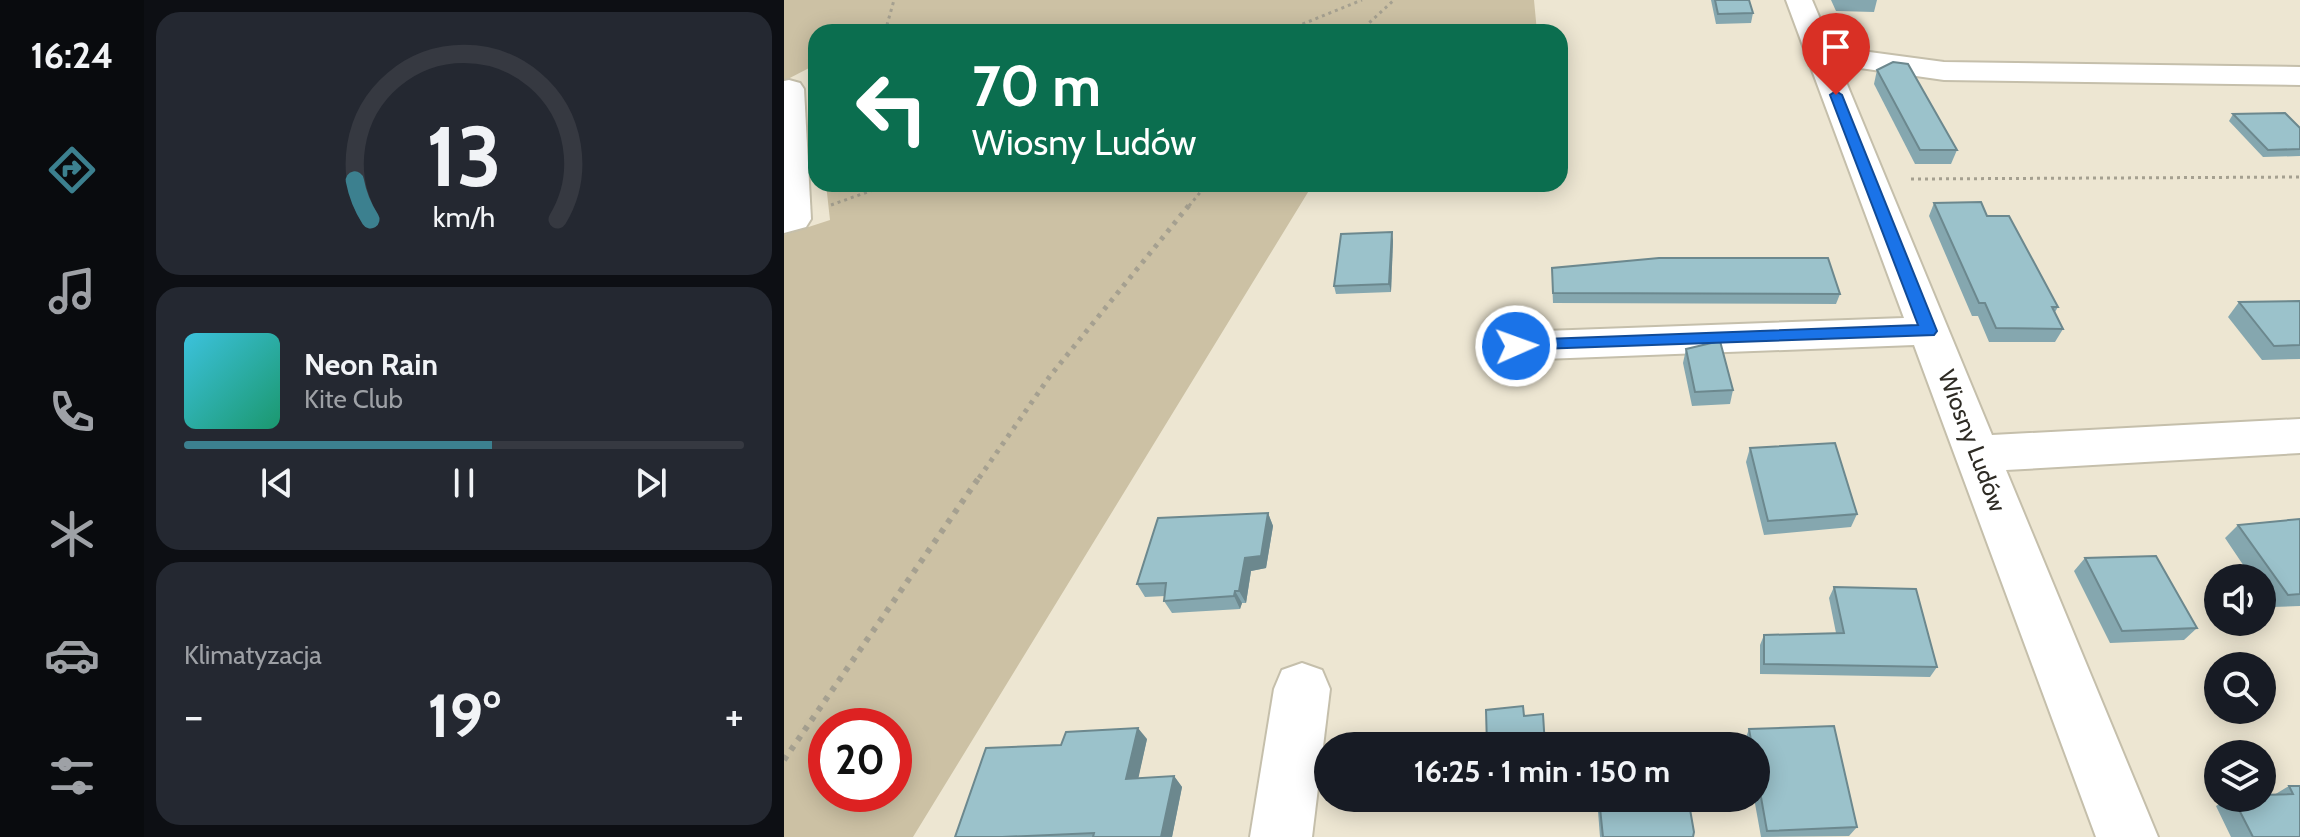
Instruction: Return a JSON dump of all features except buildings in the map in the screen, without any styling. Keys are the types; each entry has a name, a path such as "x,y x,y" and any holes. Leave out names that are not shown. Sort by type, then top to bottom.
{"street":[{"name":"Wiosny Ludów","path":"1799,0 2127,837"},
{"path":"1820,54 1944,71 2300,76"},
{"path":"788,220 789,89"},
{"path":"1516,346 1928,331"},
{"path":"1977,454 2300,436"},
{"path":"1281,837 1302,689"}],"path":[{"path":"887,24 894,0"},
{"path":"1303,24 1362,0"},
{"path":"1368,24 1394,0"},
{"path":"1871,184 1880,179 2300,177"},
{"path":"788,220 867,192"},
{"path":"784,760 1050,376 1200,192"}],"shaded area":[{"path":"784,0 1534,0 1536,24 808,24 808,69 784,81"},
{"path":"827,192 1308,192 913,837 784,837 784,235 830,220"}],"route":[{"path":"1516,346 1928,331 1836,95"}]}
